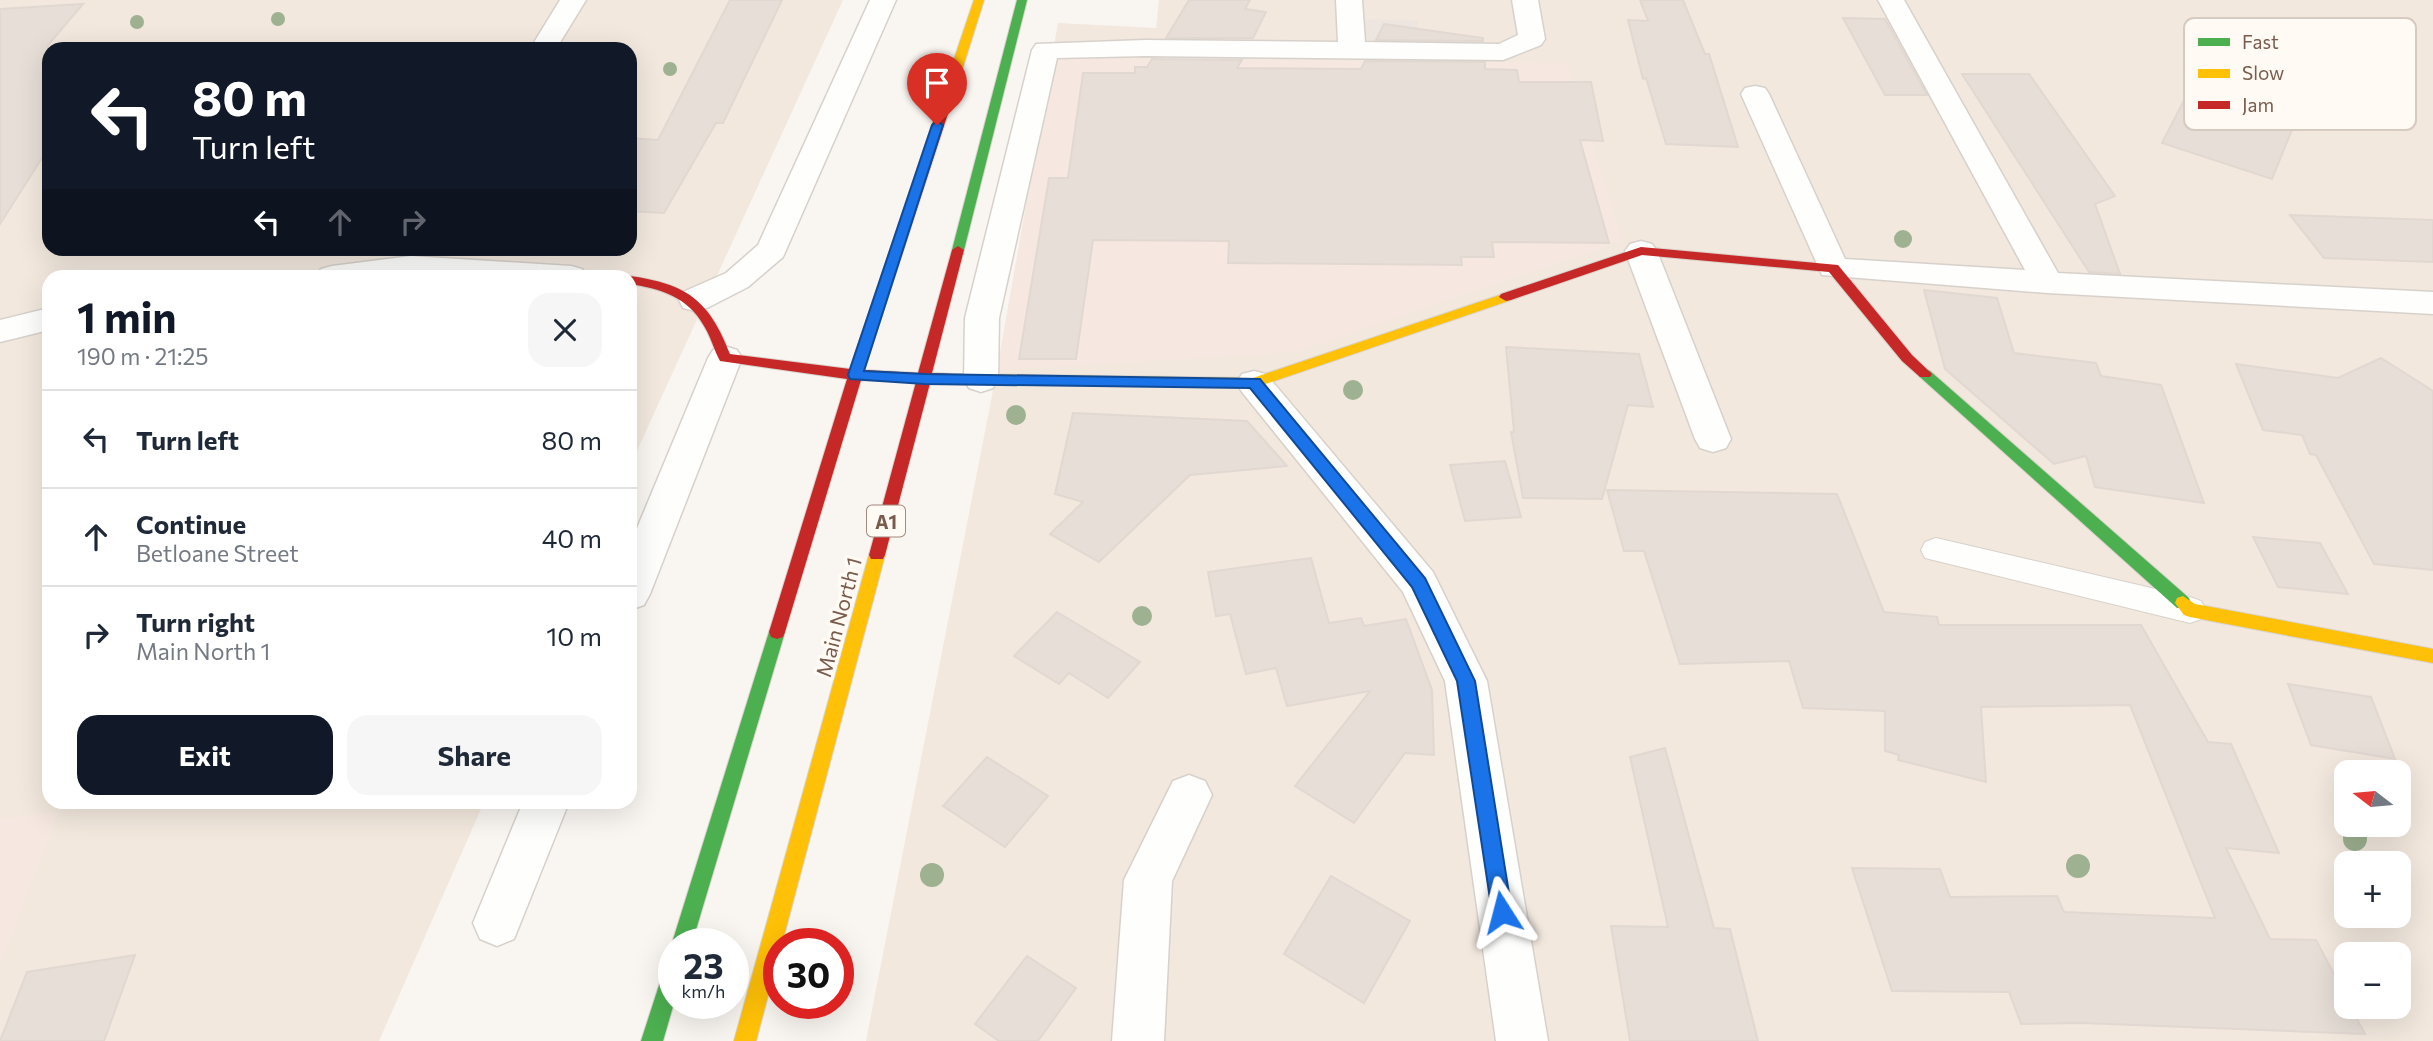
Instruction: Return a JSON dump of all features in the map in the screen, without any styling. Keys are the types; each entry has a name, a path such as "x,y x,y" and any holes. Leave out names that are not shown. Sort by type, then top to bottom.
{"main road":[{"path":"687,928 855,375 979,0"},
{"name":"Main North 1","path":"745,1041 925,379 1022,0"},
{"path":"637,280 659,282 695,300 715,327 725,358 855,375 925,379 1254,383 1641,251 1833,268 1907,358 2190,610 2433,656"},
{"path":"652,1041 659,1019"}],"street":[{"path":"547,42 573,0"},
{"path":"695,300 737,280 772,250 883,0"},
{"path":"1349,0 1352,52"},
{"path":"981,380 982,318 1045,50 1145,48 1352,52 1503,51 1532,39 1525,0"},
{"path":"1891,0 2048,283"},
{"path":"1755,94 1833,268 2304,298 2433,303"},
{"path":"1641,251 1713,439"},
{"path":"359,270 416,257 522,270"},
{"path":"0,331 42,321"},
{"path":"637,577 725,358"},
{"path":"1254,383 1419,583 1466,681 1522,1041"},
{"path":"1138,1041 1147,880 1189,795"},
{"path":"497,923 543,809"}],"lane":[{"path":"1936,550 2190,610"}],"shaded area":[{"path":"0,0 843,0 637,451 637,270 42,270 42,809 481,809 379,1041 0,1041 0,961 57,813 0,820"},
{"path":"1159,0 2433,0 2433,1041 866,1041 997,370 1058,23 1156,28"},
{"path":"1363,19 1418,21 1419,49 1363,47"},
{"path":"1053,58 1567,63 1622,241 1297,352 997,370"},
{"path":"57,813 0,961 0,820"}],"building":[{"path":"730,0 782,0 723,123 716,123 664,213 637,211 637,138 658,140"},
{"path":"1189,0 1250,0 1245,9 1266,12 1253,38 1166,38"},
{"path":"1640,0 1683,0 1705,54 1709,54 1738,147 1666,144 1646,78 1643,79 1628,20 1648,21"},
{"path":"83,4 51,42 42,42 42,158 0,224 0,9"},
{"path":"1843,18 1885,19 1927,95 1885,95"},
{"path":"1384,24 1483,38 1483,41 1376,40"},
{"path":"1152,59 1242,60 1237,68 1361,69 1365,61 1485,62 1485,69 1517,70 1519,82 1591,82 1603,141 1580,140 1609,243 1492,242 1494,257 1461,257 1462,265 1228,263 1229,241 1093,240 1076,359 1019,359 1049,178 1068,178 1083,73 1135,73 1135,67 1147,67"},
{"path":"1962,74 2029,74 2115,196 2095,204 2120,274 2089,272"},
{"path":"2184,100 2184,130 2292,130 2272,179 2162,143"},
{"path":"2290,215 2433,220 2433,262 2324,258"},
{"path":"1924,290 1997,298 2014,353 2096,363 2101,376 2161,385 2204,503 2095,487 2086,456 2054,464 1945,369"},
{"path":"1506,347 1639,354 1653,407 1628,405 1602,499 1523,498 1511,432 1514,432"},
{"path":"2381,358 2433,391 2433,570 2374,564 2316,455 2310,454 2302,435 2263,430 2236,364 2338,378"},
{"path":"1073,413 1247,421 1287,466 1190,475 1099,562 1050,534 1083,502 1055,494"},
{"path":"1505,461 1521,517 1465,521 1450,465"},
{"path":"1607,490 1837,494 1884,612 1937,617 1939,625 2141,625 2208,742 2231,744 2279,853 2226,848 2270,939 2316,940 2334,974 2334,1019 2357,1019 2365,1034 2083,1023 2021,1024 2009,992 1892,991 1852,868 1940,869 1950,897 2057,896 2064,912 2215,918 2130,705 1981,707 1986,782 1898,760 1899,755 1885,751 1885,711 1803,708 1789,661 1680,664 1644,551 1624,551"},
{"path":"2253,537 2320,543 2348,594 2278,587"},
{"path":"1311,558 1329,623 1361,618 1364,626 1406,619 1432,690 1434,755 1405,753 1354,823 1295,786 1370,691 1287,706 1276,668 1246,674 1230,614 1216,616 1208,572"},
{"path":"1057,612 1140,662 1108,698 1069,673 1059,684 1014,656"},
{"path":"2288,684 2371,697 2395,759 2311,745"},
{"path":"1665,748 1714,928 1730,929 1758,1041 1630,1041 1611,926 1668,927 1630,757"},
{"path":"987,757 1048,796 1005,847 943,806"},
{"path":"1331,876 1410,921 1364,1003 1284,954"},
{"path":"135,955 104,1041 0,1041 27,972"},
{"path":"1027,956 1076,988 1038,1041 999,1041 975,1024"}],"traffic: fast":[{"path":"958,250 1022,0"},
{"path":"1925,374 2183,603"},
{"path":"687,928 777,632"},
{"path":"652,1041 659,1019"}],"traffic: slow":[{"path":"950,89 979,0"},
{"path":"953,379 1254,383 1506,297"},
{"path":"745,1041 877,555"},
{"path":"2183,603 2190,610 2433,656"}],"traffic: jam":[{"path":"777,632 855,375 950,89"},
{"path":"877,555 958,250"},
{"path":"1506,297 1641,251 1833,268 1907,358 1925,374"},
{"path":"637,281 666,287 692,301 710,324 725,358 855,375 953,379"}],"route":[{"path":"937,125 855,375 925,379 1254,383 1419,583 1466,681 1502,912"}]}
